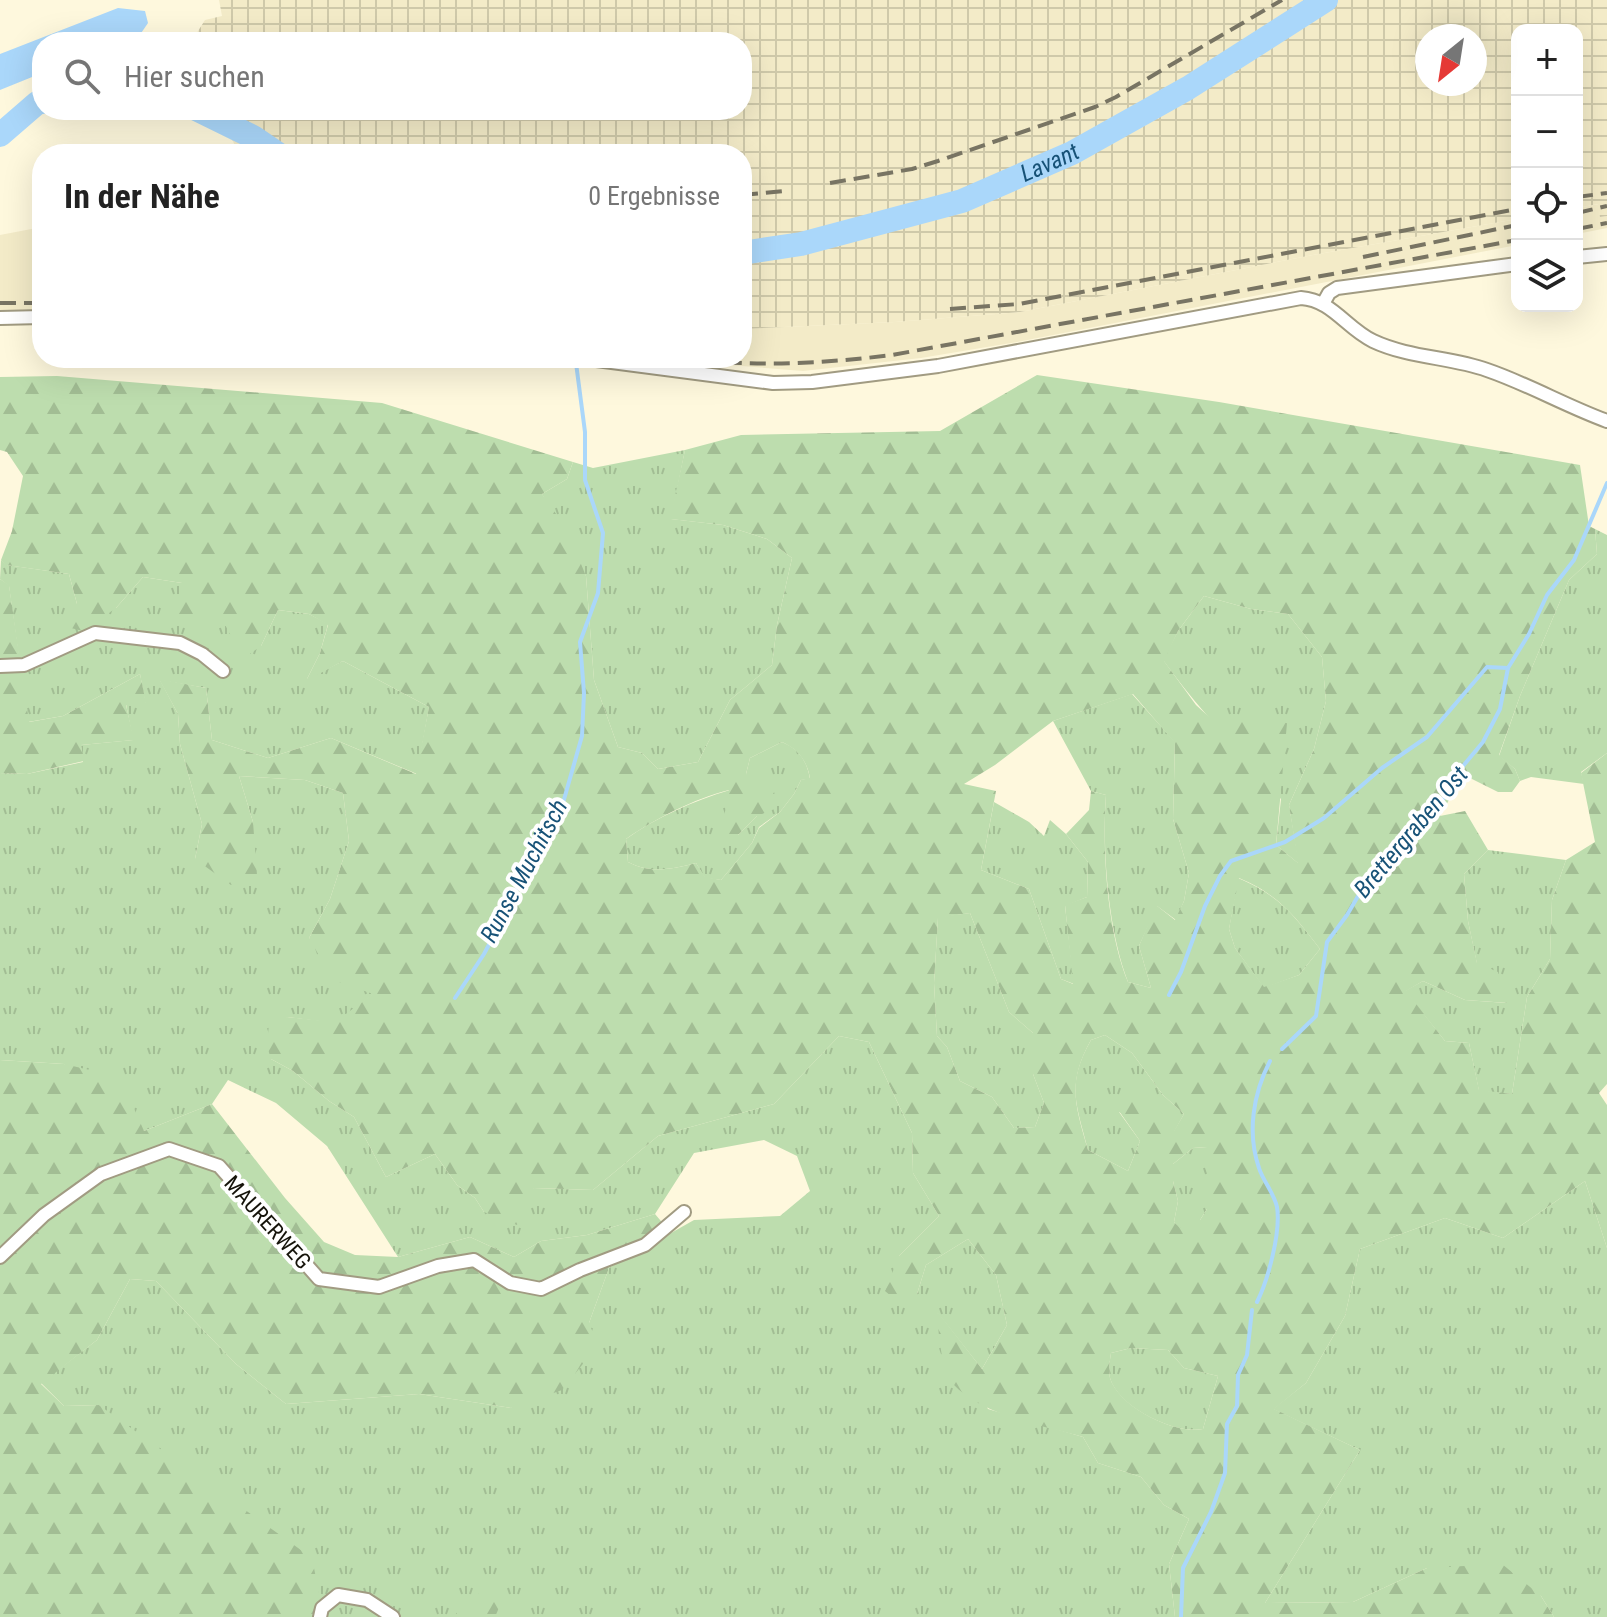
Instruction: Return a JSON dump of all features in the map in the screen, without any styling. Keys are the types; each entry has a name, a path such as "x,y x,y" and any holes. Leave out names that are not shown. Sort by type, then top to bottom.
{"street":[{"path":"1583,256 1607,254"},
{"path":"1324,302 1329,293 1337,288 1511,265"},
{"path":"658,368 773,383 812,382 938,366 1301,298 1324,302 1358,332 1376,342 1486,369 1607,421"},
{"path":"0,318 32,317"},
{"path":"0,666 24,665 95,633 180,643 202,654 223,671"},
{"name":"MAURERWEG","path":"0,1257 44,1215 101,1174 169,1149 219,1166 319,1279 379,1287 438,1266 474,1260 510,1283 541,1289 645,1245 684,1212"},
{"path":"320,1617 322,1608 338,1595 367,1600 393,1617"}],"shaded area":[{"path":"219,0 1607,0 1607,216 1600,217 1598,204 1583,207 1583,24 1511,24 1511,220 1020,312 752,329 752,144 234,144 225,120 752,120 752,32 197,32 205,20 222,16"},
{"path":"1599,204 1600,217 1607,216 1607,228 1583,233 1583,207"},
{"path":"1511,220 1511,246 1017,342 921,358 803,371 752,367 752,329 1020,312"},
{"path":"32,229 32,311 0,312 0,235"}],"green space":[{"path":"1037,375 1219,402 1580,465 1589,526 1595,529 1597,554 1569,580 1520,696 1499,755 1515,769 1520,781 1512,792 1498,792 1460,773 1440,816 1465,811 1488,850 1464,874 1468,921 1477,963 1498,972 1508,1003 1465,1000 1423,981 1406,991 1445,1041 1469,1043 1479,1090 1512,1094 1527,997 1550,959 1552,900 1566,860 1595,842 1581,773 1607,753 1607,1084 1599,1093 1607,1105 1607,1248 1585,1181 1503,1238 1445,1218 1360,1249 1345,1316 1306,1383 1274,1409 1360,1450 1265,1603 1353,1602 1427,1568 1502,1564 1541,1596 1554,1617 1175,1617 1169,1564 1189,1519 1164,1505 1141,1477 1098,1463 1083,1437 979,1404 948,1377 937,1311 982,1369 1007,1325 996,1275 968,1239 926,1265 917,1294 904,1307 885,1291 899,1256 939,1216 913,1173 912,1133 869,1042 839,1036 774,1104 658,1136 593,1190 534,1188 517,1225 484,1212 475,1198 457,1185 435,1154 386,1177 354,1117 293,1071 271,1059 267,1046 269,1023 287,1017 335,1022 373,994 333,980 309,938 330,899 349,841 343,793 305,780 239,776 253,822 257,875 231,885 195,859 202,824 180,744 178,714 159,679 206,688 212,740 268,758 331,738 416,774 429,707 343,661 306,681 320,653 328,625 309,614 278,610 261,646 243,659 221,617 177,626 182,583 143,577 116,608 83,631 63,626 77,604 69,574 6,565 1,560 12,531 23,476 7,452 0,450 0,377 57,376 382,403 573,462 567,479 542,494 566,528 586,576 594,680 618,747 642,753 658,769 698,762 730,700 772,665 777,625 792,558 767,539 723,525 670,519 685,450 741,435 940,431","holes":["1204,596 1251,609 1288,614 1322,657 1326,701 1314,749 1289,805 1298,863 1276,845 1287,723 1235,718 1220,727 1196,705 1164,661 1178,631","1133,694 1175,743 1173,819 1189,873 1184,901 1175,920 1156,905 1139,946 1151,988 1128,982 1115,939 1106,865 1106,795 1091,791 1089,810 1066,834 1088,862 1087,897 1065,905 1073,984 1061,979 1029,889 981,870 996,791 964,784 995,765 1053,721","782,742 801,756 810,778 801,780 780,812 759,828 752,843 721,880 705,877 696,863 653,869 628,862 626,839 702,798 729,790 724,817 728,834 738,835 757,816 777,808 773,786 746,774 750,758","1239,878 1265,891 1285,907 1320,949 1299,975 1264,987 1235,948 1229,929","970,913 1009,1012 1033,1033 1033,1074 1044,1103 1035,1127 1014,1128 992,1097 960,1081 947,1047 937,1036 934,983 938,918","1105,1035 1132,1053 1163,1095 1184,1114 1174,1131 1154,1100 1128,1100 1119,1111 1140,1141 1128,1171 1088,1150 1076,1094 1083,1055 1091,1040","1207,1147 1207,1209 1200,1220 1190,1220 1180,1228 1174,1222 1178,1201 1173,1164 1193,1148","1131,1348 1168,1350 1184,1368 1218,1376 1203,1429 1178,1428 1149,1417 1115,1389 1109,1369 1111,1353"]},
{"path":"685,450 671,519 723,525 767,539 792,558 777,625 772,665 730,700 698,762 658,769 642,753 618,747 594,680 586,576 542,494 567,479 573,462 593,468"},
{"path":"1595,529 1607,535 1607,753 1581,772 1584,784 1531,777 1520,781 1515,769 1499,756 1520,696 1569,580 1597,554"},
{"path":"1,560 7,565 69,574 77,604 116,608 143,577 182,583 261,646 278,610 309,614 328,624 320,653 307,679 343,661 429,707 417,774 331,738 268,758 212,740 206,688 160,680 178,714 180,744 202,824 195,859 253,822 239,776 305,780 343,793 349,841 330,899 309,938 374,994 335,1023 287,1017 271,1059 293,1071 354,1117 386,1177 435,1154 457,1185 475,1198 484,1212 534,1188 593,1190 658,1136 774,1104 839,1036 869,1042 912,1133 913,1173 939,1216 899,1256 917,1294 926,1265 968,1239 996,1275 1007,1325 982,1369 937,1312 988,1409 1083,1437 1098,1463 1141,1477 1164,1505 1189,1519 1169,1564 1175,1617 315,1617 99,1405 64,1406 41,1383 97,1340 130,1279 156,1281 236,1364 286,1404 419,1394 511,1408 589,1323 609,1268 694,1220 780,1216 810,1191 797,1156 764,1140 694,1153 655,1214 587,1235 541,1241 514,1257 470,1237 398,1257 327,1146 276,1103 228,1080 212,1104 144,1131 64,1064 0,1060 0,773 27,774 83,762 81,745 133,740 126,704 146,707 140,674 63,716 28,722 9,586 0,579"},
{"path":"0,579 9,585 29,722 63,716 140,674 147,708 126,705 134,740 81,745 84,761 27,774 0,773"},
{"path":"1204,596 1251,609 1288,614 1322,657 1326,701 1314,749 1289,805 1299,864 1276,845 1281,799 1163,660 1178,631"},
{"path":"1132,694 1175,742 1173,819 1189,873 1184,901 1176,920 1157,906 1139,946 1151,988 1128,982 1121,961 1111,915 1106,865 1106,795 1091,791 1053,721"},
{"path":"782,742 801,756 810,779 801,780 780,812 759,827 752,843 721,880 705,878 696,863 653,869 628,862 626,839 676,810 730,790 738,835 757,816 746,774 750,758"},
{"path":"994,802 1029,822 1044,836 1050,820 1066,834 1088,862 1087,897 1065,906 1074,984 1061,979 1029,889 981,870"},
{"path":"1488,850 1566,860 1552,900 1550,959 1527,997 1512,1094 1479,1091 1469,1043 1445,1041 1405,991 1423,981 1465,1000 1507,1003 1477,964 1468,921 1464,874"},
{"path":"1238,878 1285,907 1320,949 1299,975 1264,988 1235,948 1229,929"},
{"path":"970,913 1009,1012 1033,1033 1033,1074 1044,1103 1035,1127 1014,1128 992,1097 960,1081 947,1047 937,1036 934,983 938,917"},
{"path":"1105,1035 1132,1053 1163,1095 1184,1114 1174,1132 1119,1112 1140,1141 1128,1171 1088,1150 1077,1106 1076,1082 1083,1055 1091,1040"},
{"path":"0,1060 64,1064 120,1077 144,1131 212,1104 285,1198 324,1242 355,1255 398,1257 470,1237 514,1257 541,1241 587,1235 655,1214 671,1233 609,1268 589,1323 598,1345 562,1390 511,1408 419,1394 286,1404 236,1364 156,1281 130,1279 97,1340 41,1384 64,1406 99,1405 312,1558 320,1598 315,1617 0,1617"},
{"path":"1207,1147 1207,1209 1200,1220 1180,1229 1174,1222 1178,1201 1173,1164 1193,1148"},
{"path":"1585,1181 1607,1248 1607,1617 1554,1617 1541,1596 1427,1568 1353,1602 1265,1603 1360,1450 1273,1409 1306,1383 1345,1316 1360,1249 1445,1218 1503,1238"},
{"path":"1131,1348 1168,1350 1184,1368 1218,1376 1203,1429 1178,1428 1149,1417 1115,1389 1110,1378 1111,1353"},
{"path":"497,1581 506,1591 495,1617 454,1617 460,1607"}],"water":[{"path":"118,8 145,11 148,23 142,32 56,32"},
{"path":"32,42 32,77 0,90 0,54"}],"waterway":[{"name":"Lavant","path":"752,251 801,244 962,201 1072,153 1188,88 1326,0"},
{"name":"Lavant","path":"0,135 32,107"},
{"name":"Lavant","path":"218,120 263,144"},
{"name":"Runse Muchitsch","path":"455,998 484,954 514,898 525,864 546,835 563,803 582,736 584,693 580,642 598,593 603,533 585,480 585,432 577,368"},
{"name":"Brettergraben Ost","path":"1282,1049 1316,1016 1327,942 1374,869 1405,833 1437,809 1463,766 1483,742 1500,709 1508,668 1529,634 1547,595 1574,560 1607,483"},
{"path":"1169,995 1181,972 1205,906 1231,861 1285,842 1324,818 1382,768 1427,737 1487,667 1508,668"},
{"name":"Brettergraben Ost","path":"1257,1302 1269,1269 1278,1217 1277,1207 1259,1168 1253,1141 1256,1100 1270,1061"},
{"name":"Brettergraben Ost","path":"1181,1617 1183,1568 1211,1512 1225,1473 1227,1424 1237,1406 1238,1375 1247,1355 1252,1310"}],"railway":[{"path":"830,183 912,169 1095,107 1282,0"},
{"path":"752,194 784,191"},
{"path":"1583,196 1607,193"},
{"path":"1583,212 1607,206"},
{"path":"950,309 1019,304 1511,210"},
{"path":"1583,228 1607,223"},
{"path":"1363,257 1511,226"},
{"path":"752,363 838,361 892,355 1511,241"},
{"path":"0,303 32,303"}]}
